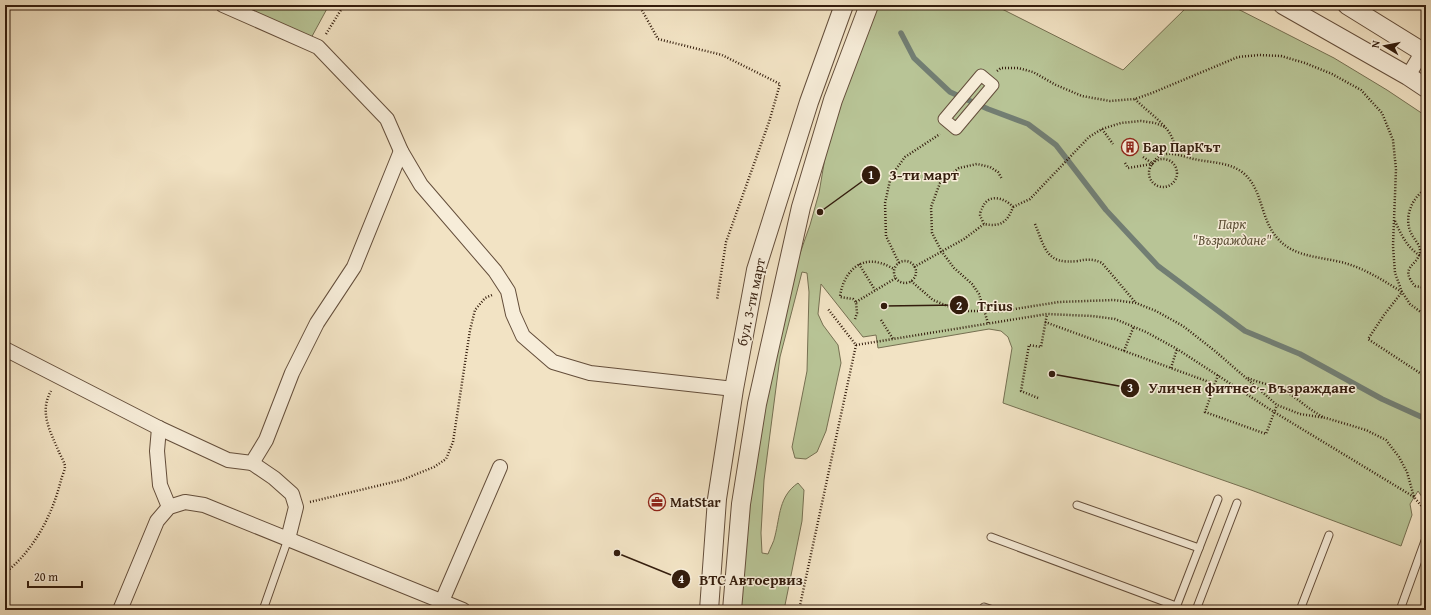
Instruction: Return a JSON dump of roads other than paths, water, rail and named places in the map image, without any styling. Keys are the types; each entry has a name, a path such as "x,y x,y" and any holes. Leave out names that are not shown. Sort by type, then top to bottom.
{"street":[{"path":"222,5 318,47 387,119 402,151 421,185 496,271 508,291 513,314 523,336 553,362 590,373 734,390"},
{"name":"бул. 3-ти март","path":"709,610 717,499 734,390 756,270 809,102 844,5"},
{"name":"бул. 3-ти март","path":"732,610 741,504 757,404 801,207 833,100 868,5"},
{"path":"1283,5 1408,76 1426,88"},
{"path":"1347,5 1425,51 1408,76"},
{"path":"981,75 992,85 956,129 950,124 944,119 981,75"},
{"path":"252,463 266,440 292,373 317,323 354,267 402,151"},
{"path":"5,349 159,428 228,460 252,463 274,478 292,494 296,507 288,539"},
{"path":"159,428 157,451 160,485 169,508"},
{"path":"442,601 500,466"},
{"path":"120,610 157,521 169,508 185,502 204,505 442,601 458,609"}],"lane":[{"path":"991,537 1176,608 1218,498"},
{"path":"1196,610 1237,503"},
{"path":"1077,505 1199,548"},
{"path":"1300,610 1329,535"},
{"path":"1400,610 1426,538"},
{"path":"263,610 288,539"},
{"path":"984,607 993,610"}],"waterway":[{"path":"901,33 914,58 950,92 988,109 1028,124 1056,145 1106,210 1158,266 1245,331 1300,354 1382,399 1426,419"}],"place":[{"name":"Бар ПарКът","path":"1130,147"},
{"name":"3-ти март","path":"820,212"},
{"name":"Trius","path":"884,306"},
{"name":"Уличен фитнес - Възраждане","path":"1052,374"},
{"name":"MatStar","path":"657,502"},
{"name":"ВТС Автоервиз","path":"617,553"}],"park label":[{"name":"Парк \"Възраждане\"","path":"1232,232"}]}
